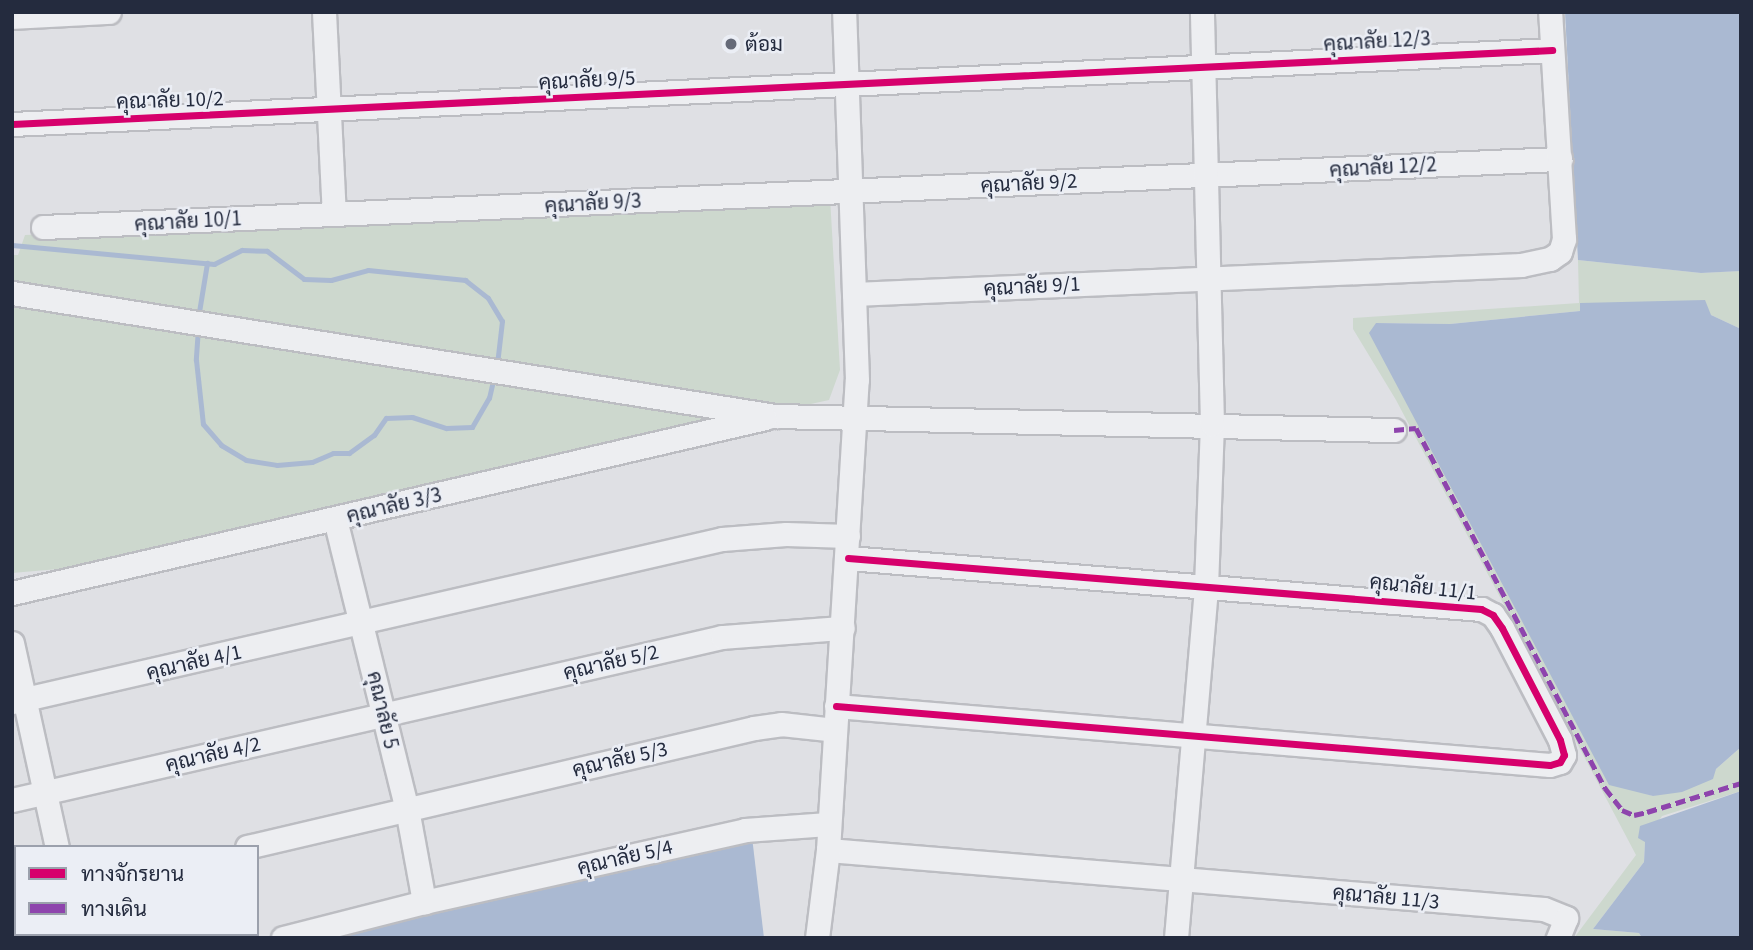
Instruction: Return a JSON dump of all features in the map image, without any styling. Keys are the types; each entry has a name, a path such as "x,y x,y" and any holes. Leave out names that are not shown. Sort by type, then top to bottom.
{"street":[{"path":"12,17 109,12"},
{"path":"324,12 334,214"},
{"path":"817,938 828,850 854,419 855,294 844,12"},
{"path":"1176,938 1206,587 1212,424 1202,12"},
{"path":"1550,12 1560,159"},
{"name":"คุณาลัย 12/3","path":"848,85 1552,50"},
{"name":"คุณาลัย 9/5","path":"328,111 848,85"},
{"name":"คุณาลัย 10/2","path":"12,124 328,111"},
{"name":"คุณาลัย 12/2","path":"1206,175 1560,159"},
{"name":"คุณาลัย 9/1","path":"855,294 1521,265 1550,259 1560,252 1564,239 1560,159"},
{"name":"คุณาลัย 9/2","path":"852,191 1206,175"},
{"name":"คุณาลัย 9/3","path":"334,214 852,191"},
{"name":"คุณาลัย 10/1","path":"43,228 334,214"},
{"path":"12,293 775,416 1394,429"},
{"name":"คุณาลัย 3/3","path":"12,593 775,416"},
{"name":"คุณาลัย 5","path":"335,519 407,809 424,902"},
{"name":"คุณาลัย 4/1","path":"19,701 722,539 786,534 848,547"},
{"name":"คุณาลัย 11/1","path":"848,547 1206,587 1481,609 1493,615 1502,628 1560,740 1564,755 1560,762 1550,765 1192,733"},
{"name":"คุณาลัย 5/2","path":"382,715 723,636 843,628"},
{"path":"12,643 19,701 56,845"},
{"path":"836,705 1192,733"},
{"name":"คุณาลัย 4/2","path":"12,800 382,715"},
{"name":"คุณาลัย 5/3","path":"255,845 754,728 781,724 835,730"},
{"name":"คุณาลัย 5/4","path":"283,938 424,902 759,827 828,824"},
{"path":"828,850 1182,878"},
{"name":"คุณาลัย 11/3","path":"1182,878 1544,909 1566,918 1558,938"}],"shaded area":[{"path":"830,197 840,370 829,400 70,568 12,573 12,255 18,255 25,235 751,204"},
{"path":"1578,260 1701,273 1741,271 1741,329 1711,315 1580,303 1580,311 1450,324 1376,323 1635,790 1653,796 1716,769 1741,747 1741,791 1662,816 1645,842 1644,862 1593,929 1639,933 1642,938 1574,938 1636,855 1396,400 1353,329 1353,318 1579,303"}],"water":[{"path":"1565,12 1741,12 1741,271 1701,273 1578,260"},
{"path":"1705,300 1711,315 1741,329 1741,747 1716,769 1713,779 1682,792 1653,796 1609,785 1369,333 1376,323 1450,324 1580,311 1580,303"},
{"path":"1741,791 1741,938 1642,938 1639,933 1593,929 1644,862 1645,842 1638,838 1640,826"},
{"path":"752,837 764,938 318,938"}],"waterway":[{"path":"12,245 214,264 242,250 267,251 304,279 331,280 368,270 465,280 488,298 502,321 497,364"},
{"path":"198,318 207,263"},
{"path":"198,328 196,360 203,424 221,445 246,460 277,465 312,462 333,453 349,453 374,435 386,418 412,417 446,428 472,427 489,398 494,377"}],"marked path":[{"path":"1394,430 1416,428 1605,788 1622,810 1634,815 1741,783"}],"cycle path":[{"path":"12,124 1552,50"},
{"path":"836,706 1550,765 1560,762 1564,755 1560,740 1502,628 1493,615 1481,609 848,558"}],"place":[{"name":"ต้อม","path":"731,44"}]}
